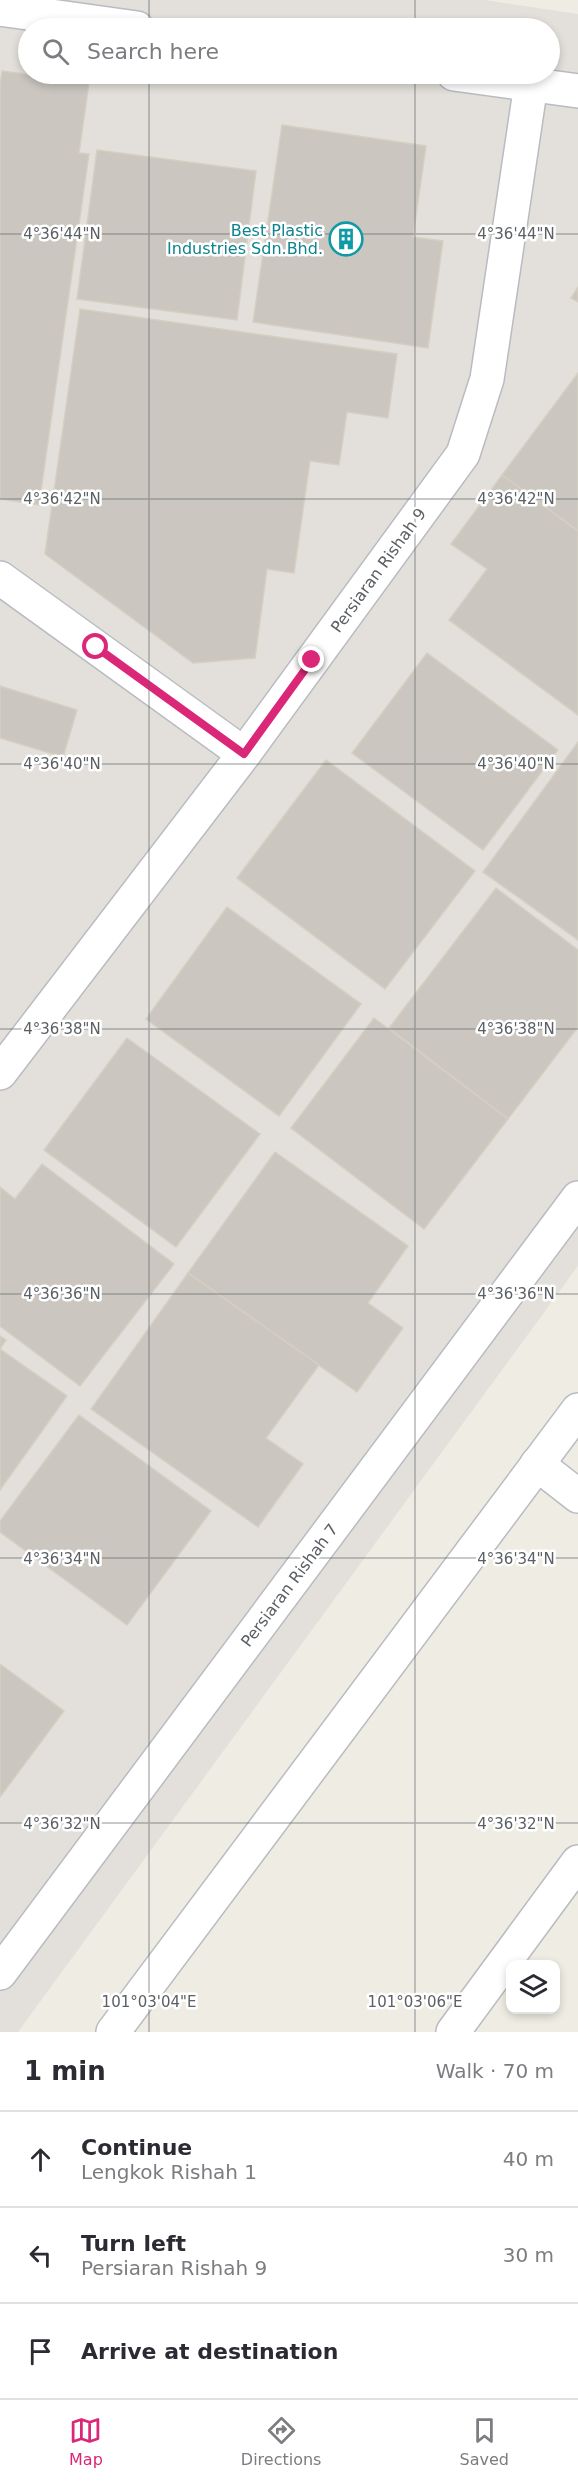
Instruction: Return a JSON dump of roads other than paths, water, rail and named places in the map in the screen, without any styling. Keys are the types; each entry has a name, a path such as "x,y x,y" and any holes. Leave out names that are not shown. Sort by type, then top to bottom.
{"street":[{"path":"0,9 65,18"},
{"path":"531,84 578,91"},
{"name":"Persiaran Rishah 9","path":"0,1073 244,754 463,454 487,379 531,84"},
{"path":"0,578 244,754"},
{"name":"Persiaran Rishah 7","path":"0,1973 578,1198"},
{"path":"113,2032 578,1410"},
{"path":"537,1464 578,1496"},
{"path":"453,2032 578,1862"}],"place":[{"name":"Best Plastic Industries Sdn.Bhd.","path":"346,239"}]}
